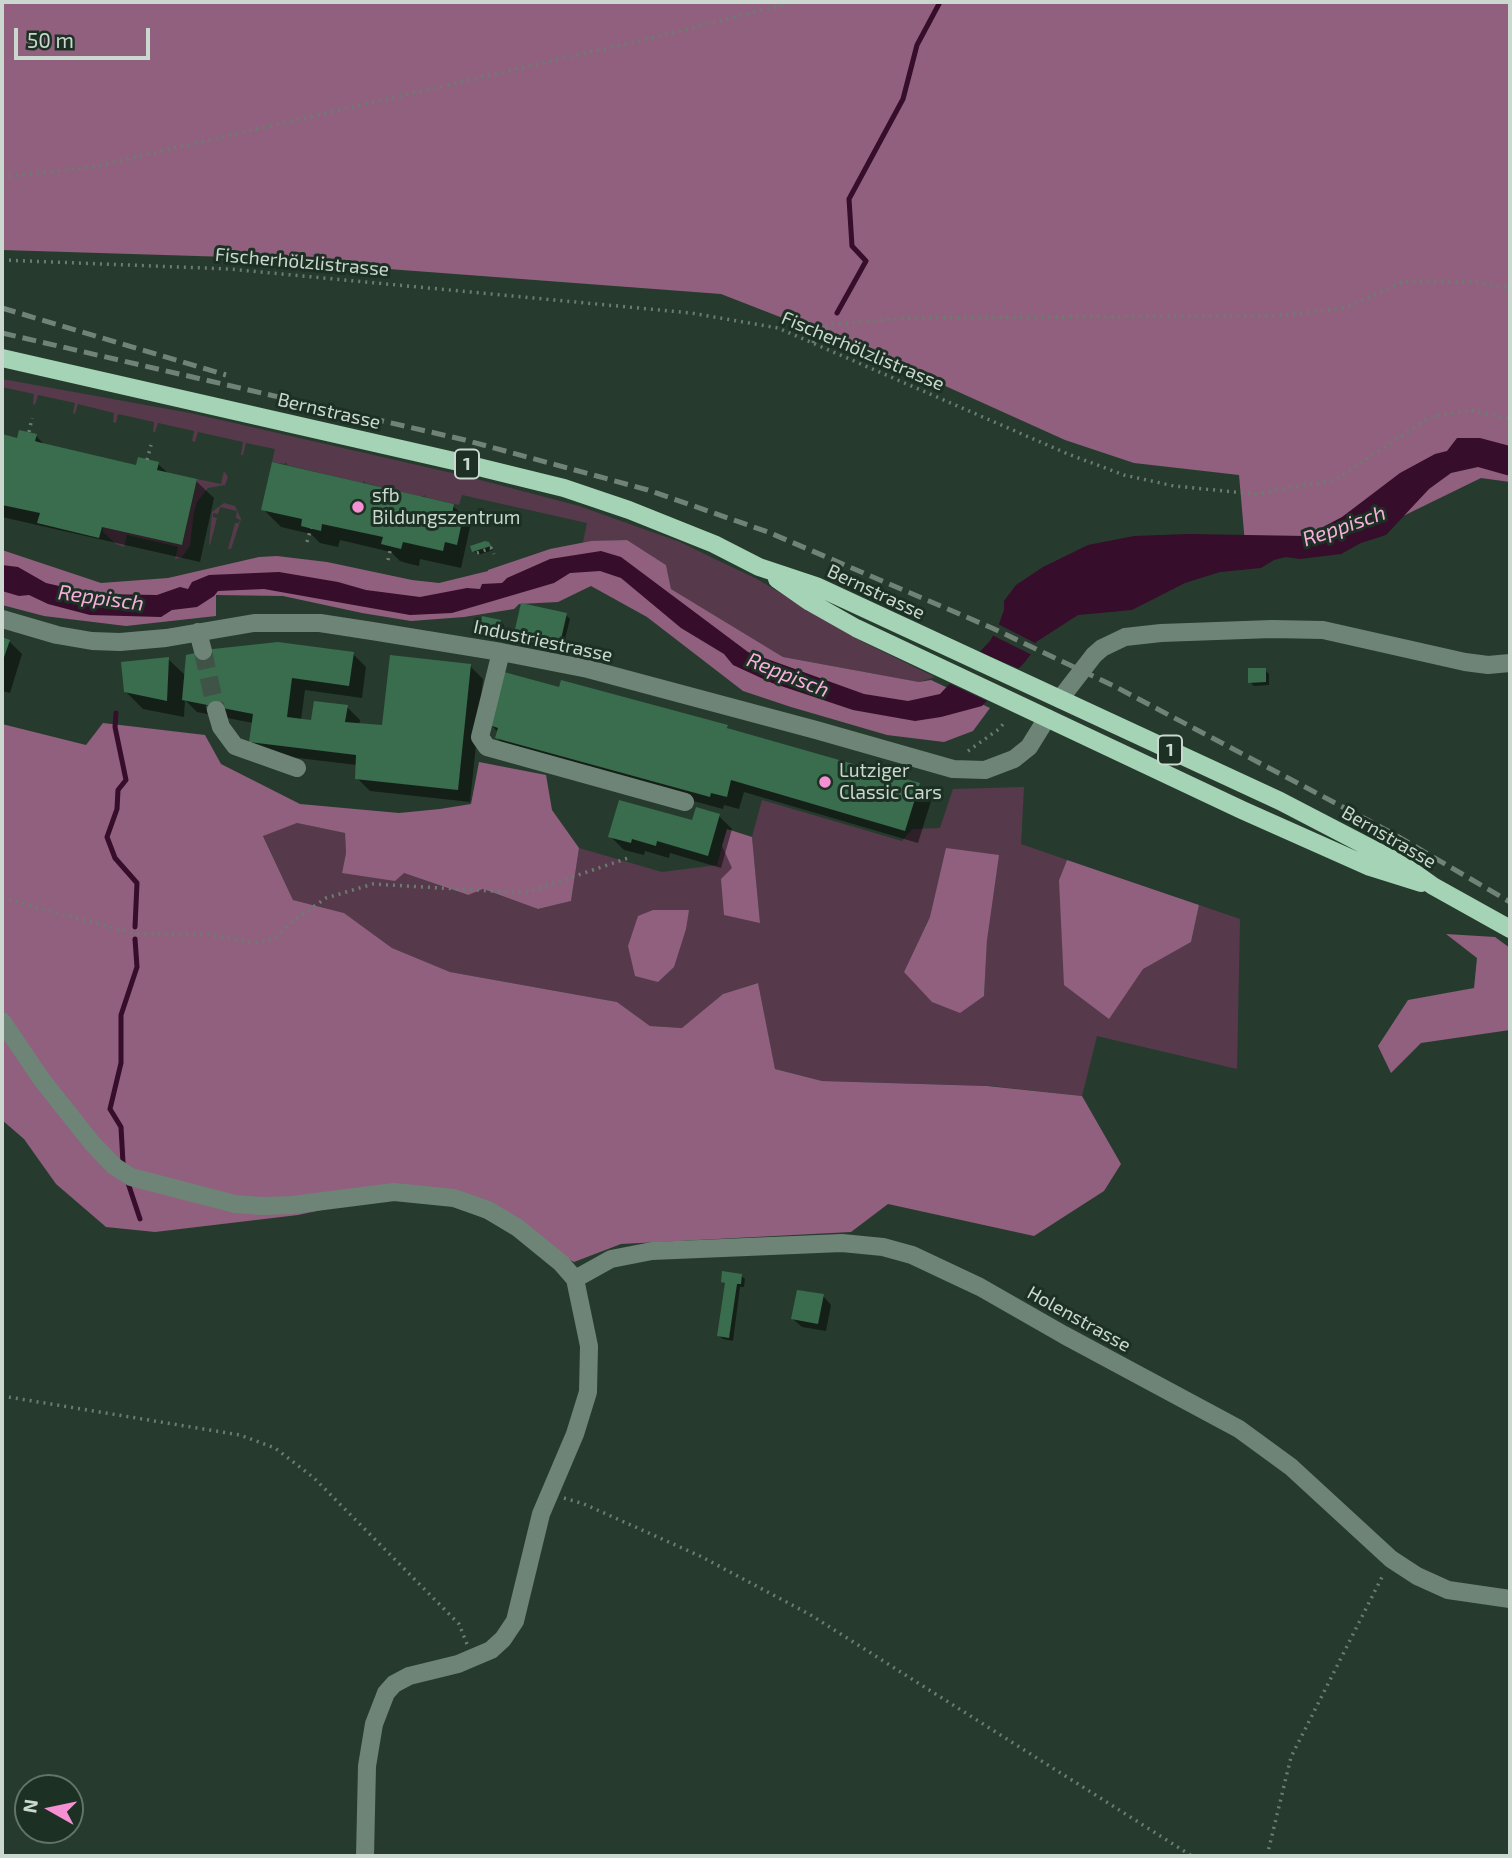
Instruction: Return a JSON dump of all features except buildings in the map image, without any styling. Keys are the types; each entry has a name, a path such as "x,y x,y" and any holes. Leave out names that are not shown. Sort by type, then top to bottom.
{"main road":[{"name":"Bernstrasse","path":"2,358 454,461 564,488 629,510 678,529 759,567 816,586 1280,801 1405,866 1433,886"},
{"name":"Bernstrasse","path":"759,567 834,617 1047,718 1323,847 1399,878 1433,886"},
{"path":"1047,718 1060,699"},
{"name":"1","path":"1433,886 1510,929"}],"street":[{"name":"Industriestrasse","path":"2,619 57,635 92,641 144,641 254,623 320,623 501,652 601,673 953,769 985,770 1014,760 1029,747 1047,718"},
{"path":"1060,699 1102,648 1125,637 1161,633 1272,629 1323,631 1465,662 1488,665 1510,663"},
{"path":"198,632 203,652"},
{"path":"501,652 480,737 487,747 684,802"},
{"path":"216,710 221,727 235,746 297,768"},
{"path":"2,1021 42,1080 92,1143 114,1166 131,1177 235,1204 262,1206 292,1205 394,1192 454,1198 488,1210 518,1228 561,1263 575,1279 589,1346 590,1380 579,1425 549,1493 536,1533 515,1621 497,1645 468,1660 401,1680 390,1688 374,1724 367,1766 365,1856"},
{"name":"Holenstrasse","path":"575,1279 611,1259 652,1251 720,1246 842,1243 883,1247 912,1255 980,1287 1239,1429 1299,1474 1391,1559 1418,1576 1448,1590 1510,1599"}],"path":[{"path":"2,177 107,164 647,39 794,2"},
{"name":"Fischerhölzlistrasse","path":"2,260 229,269 691,313 778,328 1068,454 1124,475 1174,486 1255,494 1335,480 1430,417 1471,410 1510,419"},
{"path":"813,343 816,334 829,325 906,318 1277,316 1345,308 1402,282 1476,282 1510,289"},
{"path":"29,432 32,418"},
{"path":"147,460 151,445"},
{"path":"307,542 311,528"},
{"path":"388,560 391,547"},
{"path":"477,552 491,548 494,554"},
{"path":"962,756 999,729 1004,722"},
{"path":"2,898 137,933 206,934 255,943 276,937 293,920 326,898 373,884 525,893 628,858"},
{"path":"2,1396 240,1435 275,1448 314,1478 459,1624 466,1642 468,1660"},
{"path":"549,1493 584,1504 700,1556 809,1614 1192,1856"},
{"path":"1267,1856 1291,1757 1391,1559"}],"shaded area":[{"path":"2,2 1510,2 1510,482 1481,478 1356,539 1246,555 1239,475 1134,463 1065,440 870,352 721,294 229,257 2,250"},
{"path":"2,379 190,413 465,476 579,506 680,542 757,579 863,642 935,677 919,682 783,657 671,589 666,565 627,540 583,542 587,523 462,495 459,505 287,465 286,462 272,462 275,449 246,443 241,455 243,442 198,432 195,442 192,441 194,431 158,423 153,432 154,422 118,414 116,423 113,422 114,413 78,404 75,414 75,403 38,395 35,405 34,394 2,387"},
{"path":"224,471 228,477 225,485 208,488 197,502 190,546 182,557 175,559 178,547 127,535 124,547 116,544 103,532 103,527 182,545 197,479 221,484"},
{"path":"224,503 235,506 241,519 231,549 228,549 235,523 240,520 236,518 237,511 220,507 218,514 213,513 213,517 217,518 209,544 212,512"},
{"path":"627,540 666,565 671,589 783,657 919,682 931,680 990,708 973,731 944,742 887,735 791,707 743,691 647,617 591,586 558,602 519,604 514,609 464,617 411,621 283,596 216,595 216,616 126,626 44,616 2,605 2,550 101,583 168,578 259,557 277,556 327,562 439,583 488,571 550,549 591,541"},
{"path":"103,723 205,735 221,764 300,804 399,813 440,809 471,804 479,762 546,775 552,810 579,848 571,901 538,909 483,889 468,895 404,873 395,881 342,873 346,853 345,833 297,823 263,836 293,900 344,913 392,948 450,972 617,1002 650,1026 682,1028 723,994 758,983 775,1069 822,1081 987,1086 1082,1096 1121,1164 1104,1191 1034,1236 888,1204 851,1232 621,1244 574,1262 522,1234 433,1197 392,1195 298,1215 155,1232 106,1227 56,1184 24,1139 2,1120 2,724 86,745"},
{"path":"1024,787 1021,844 1067,860 1059,880 1108,1019 1143,968 1191,942 1199,905 1240,919 1237,1069 1097,1036 1082,1096 991,1086 822,1081 775,1069 757,983 723,994 683,1028 650,1026 617,1002 450,972 392,948 344,913 293,900 263,835 297,823 345,833 346,853 342,873 404,873 467,895 482,889 538,909 571,901 579,848 662,872 717,865 722,846 760,922 752,837 762,800 902,841 912,829 940,828 953,789","holes":["930,917 987,940 984,996 904,972"]},
{"path":"727,829 752,837 760,923 724,915 721,879 732,868 722,846"},
{"path":"946,848 999,855 987,940 984,996 960,1013 932,1002 904,972 930,917"},
{"path":"1067,860 1199,905 1191,942 1143,969 1109,1019 1064,985 1059,880"},
{"path":"653,910 689,910 674,967 658,982 635,976 628,946 638,916"},
{"path":"1446,934 1495,937 1510,948 1510,1030 1421,1043 1391,1073 1378,1046 1408,1000 1474,988 1477,958"}],"water":[{"name":"Reppisch","path":"1457,438 1480,438 1510,446 1510,476 1478,467 1451,473 1429,489 1386,535 1361,543 1341,554 1300,559 1286,557 1261,568 1220,572 1185,583 1132,610 1078,615 1036,642 1035,649 1024,663 982,706 915,721 853,710 772,683 733,665 724,654 681,628 621,578 600,571 570,573 554,583 452,613 410,615 264,589 218,591 197,607 172,610 161,617 90,615 48,604 29,595 19,596 2,591 2,565 18,567 46,583 94,594 157,595 180,587 188,589 192,582 209,575 279,572 338,582 366,590 420,597 467,588 480,589 482,584 502,583 507,578 550,559 601,551 621,557 748,652 864,694 908,701 940,694 990,641 1004,610 1004,601 1016,585 1043,567 1088,545 1134,536 1306,536 1342,517 1400,473 1435,454 1447,451"}],"pier":[{"path":"996,623 1039,645 1038,651 1034,656 990,634"},
{"path":"977,651 1022,670 991,703 946,682"}],"waterway":[{"path":"837,313 866,261 852,246 849,199 903,99 917,45 940,2"},
{"path":"116,713 115,727 126,780 118,790 117,809 107,837 115,858 137,883 135,927"},
{"path":"123,1163 121,1127 110,1109 121,1063 121,1015 137,967 135,939"},
{"path":"128,1183 140,1219"}],"tunnel":[{"path":"203,651 216,710"}],"railway":[{"path":"2,308 226,375"},
{"path":"2,333 465,440 648,490 768,532 992,628 1114,686 1392,833 1510,902"}],"place":[{"name":"sfb Bildungszentrum","path":"358,507"},
{"name":"Lutziger Classic Cars","path":"825,782"}]}
